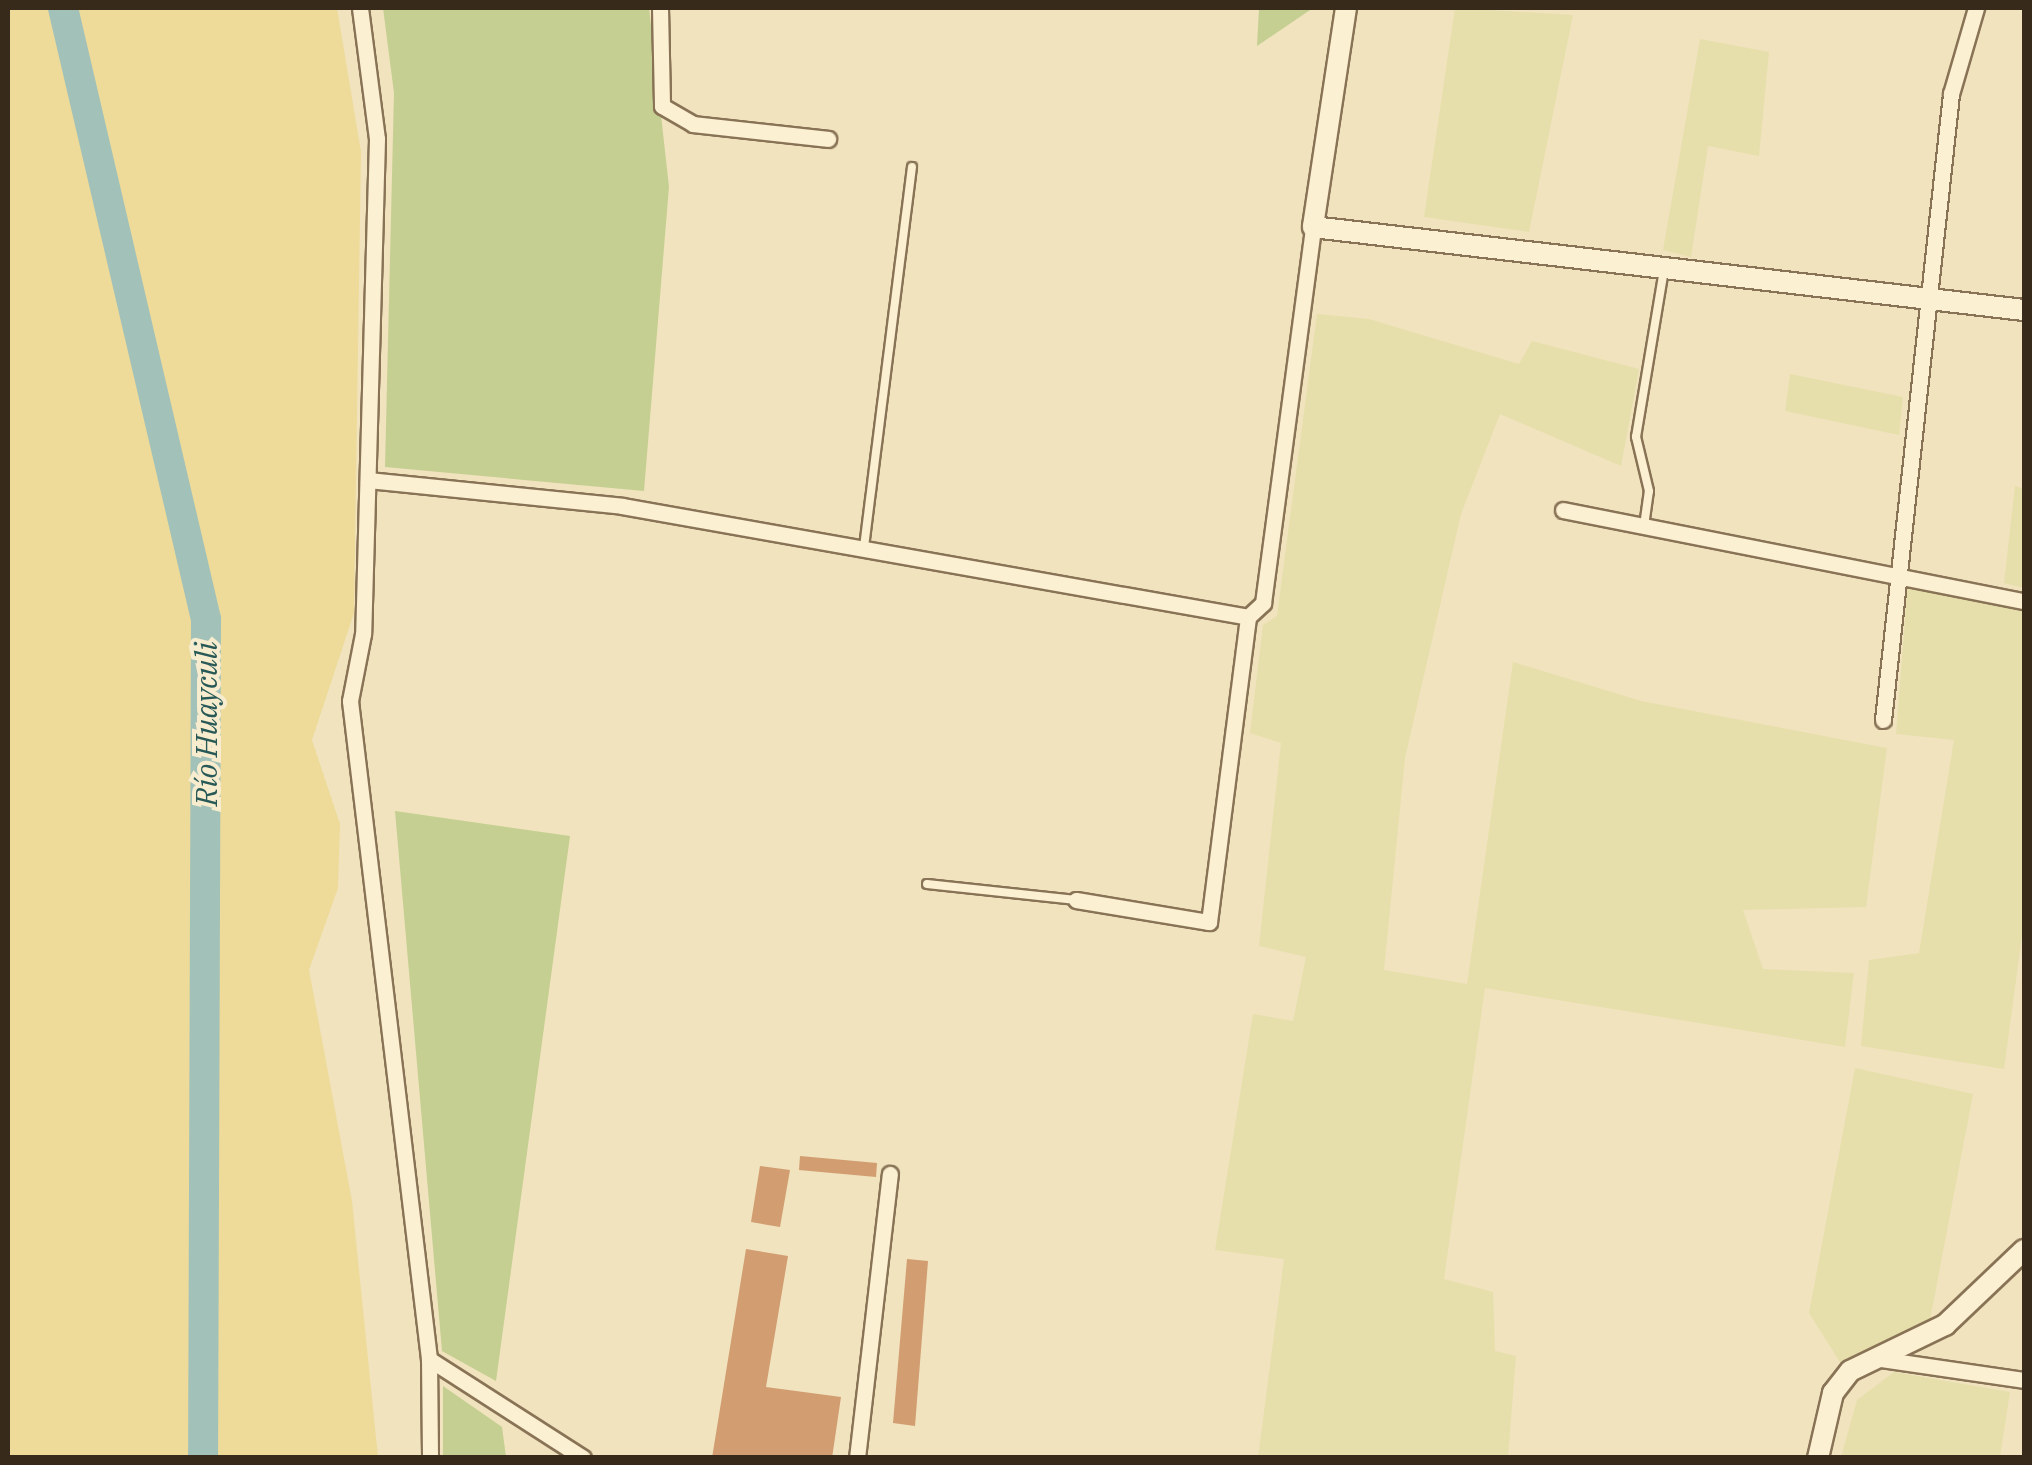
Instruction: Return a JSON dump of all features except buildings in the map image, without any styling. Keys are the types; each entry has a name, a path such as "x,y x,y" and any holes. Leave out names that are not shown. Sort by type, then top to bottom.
{"main road":[{"path":"1346,8 1313,226 2024,310"},
{"path":"1818,1458 1832,1393 1850,1371 1944,1325 2024,1250"}],"street":[{"path":"360,8 377,138 363,634 350,701 429,1359 430,1458"},
{"path":"660,8 662,106 693,124 828,139"},
{"path":"1884,720 1951,94 1976,8"},
{"path":"1076,900 1210,922 1248,617 1262,603 1313,226"},
{"path":"368,480 622,506 863,552 1248,617"},
{"path":"1562,510 1898,572 2024,600"},
{"path":"856,1458 890,1174"},
{"path":"429,1359 584,1458"},
{"path":"1880,1359 2024,1380"}],"lane":[{"path":"863,552 912,167"},
{"path":"1644,526 1649,491 1636,437 1665,265"},
{"path":"927,884 1076,900"}],"shaded area":[{"path":"1455,8 1573,15 1529,232 1424,217"},
{"path":"1700,39 1769,52 1759,156 1708,146 1691,257 1663,250"},
{"path":"1317,314 1369,319 1519,364 1532,341 1639,369 1621,466 1500,414 1461,514 1405,758 1384,970 1467,984 1513,662 1641,701 1887,748 1866,907 1743,910 1763,969 1854,973 1845,1047 1485,988 1444,1279 1493,1292 1495,1351 1516,1356 1508,1457 1258,1457 1284,1259 1215,1250 1253,1014 1293,1021 1306,957 1259,946 1281,743 1250,733 1263,625 1277,616"},
{"path":"1790,374 1903,397 1899,435 1785,411"},
{"path":"2015,486 2024,489 2024,588 2004,583"},
{"path":"1908,581 2024,612 2024,921 2004,1069 1861,1046 1869,960 1919,953 1954,740 1896,734"},
{"path":"1855,1068 1973,1094 1930,1320 1840,1362 1809,1313"},
{"path":"1894,1372 2010,1392 2000,1457 1841,1457 1857,1400"}],"green space":[{"path":"383,8 649,8 669,187 644,491 385,467 394,93"},
{"path":"1259,8 1313,8 1257,46"},
{"path":"395,811 570,836 496,1381 442,1351"},
{"path":"443,1386 502,1427 506,1457 443,1457"}],"sand":[{"path":"8,8 337,8 361,152 354,613 312,740 340,824 338,888 309,970 352,1201 378,1457 8,1457"}],"waterway":[{"name":"Río Huayculi","path":"63,8 206,619 203,1458"}]}
